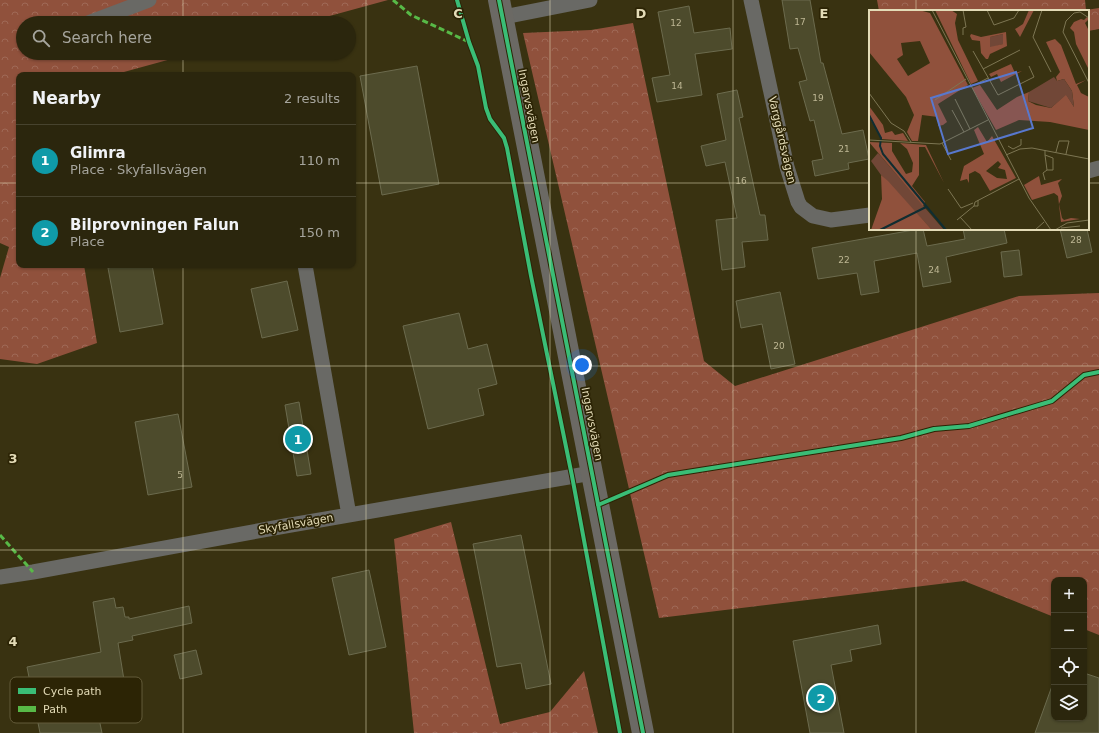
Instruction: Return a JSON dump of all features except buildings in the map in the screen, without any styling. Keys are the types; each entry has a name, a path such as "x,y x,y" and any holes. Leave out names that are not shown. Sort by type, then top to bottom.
{"street":[{"path":"107,16 149,0"},
{"path":"501,8 590,0"},
{"name":"Varggårdsvägen","path":"751,0 787,167 801,208 813,216 831,220 869,214"},
{"name":"Ingarvsvägen","path":"501,8 643,733"},
{"path":"1089,171 1099,168"},
{"path":"306,268 349,515"},
{"name":"Skyfallsvägen","path":"0,577 592,472"}],"green space":[{"path":"0,0 388,0 330,16 16,16 16,60 168,60 124,72 16,72 16,268 84,268 97,343 37,364 0,359 0,278 9,247 0,243"},
{"path":"877,0 1085,0 1086,10 879,10"},
{"path":"1099,8 1099,29 1089,31 1089,10 1086,10"},
{"path":"633,23 704,361 735,386 1019,296 1099,293 1099,635 1087,630 1087,577 1051,577 1051,616 964,581 659,618 523,33 591,30"},
{"path":"451,522 500,724 550,712 584,671 598,733 414,733 394,539"}],"marked path":[{"path":"393,0 411,15 469,42"},
{"path":"0,535 33,572"}],"cycle path":[{"path":"457,0 469,42 478,66 486,108 490,119 504,138 507,148 531,276 572,476 620,733"},
{"path":"499,0 643,733"},
{"path":"598,505 668,475 901,438 934,429 969,426 1052,401 1084,375 1099,372"}],"place":[{"name":"Glimra","path":"298,439"},
{"name":"Bilprovningen Falun","path":"821,698"}]}
